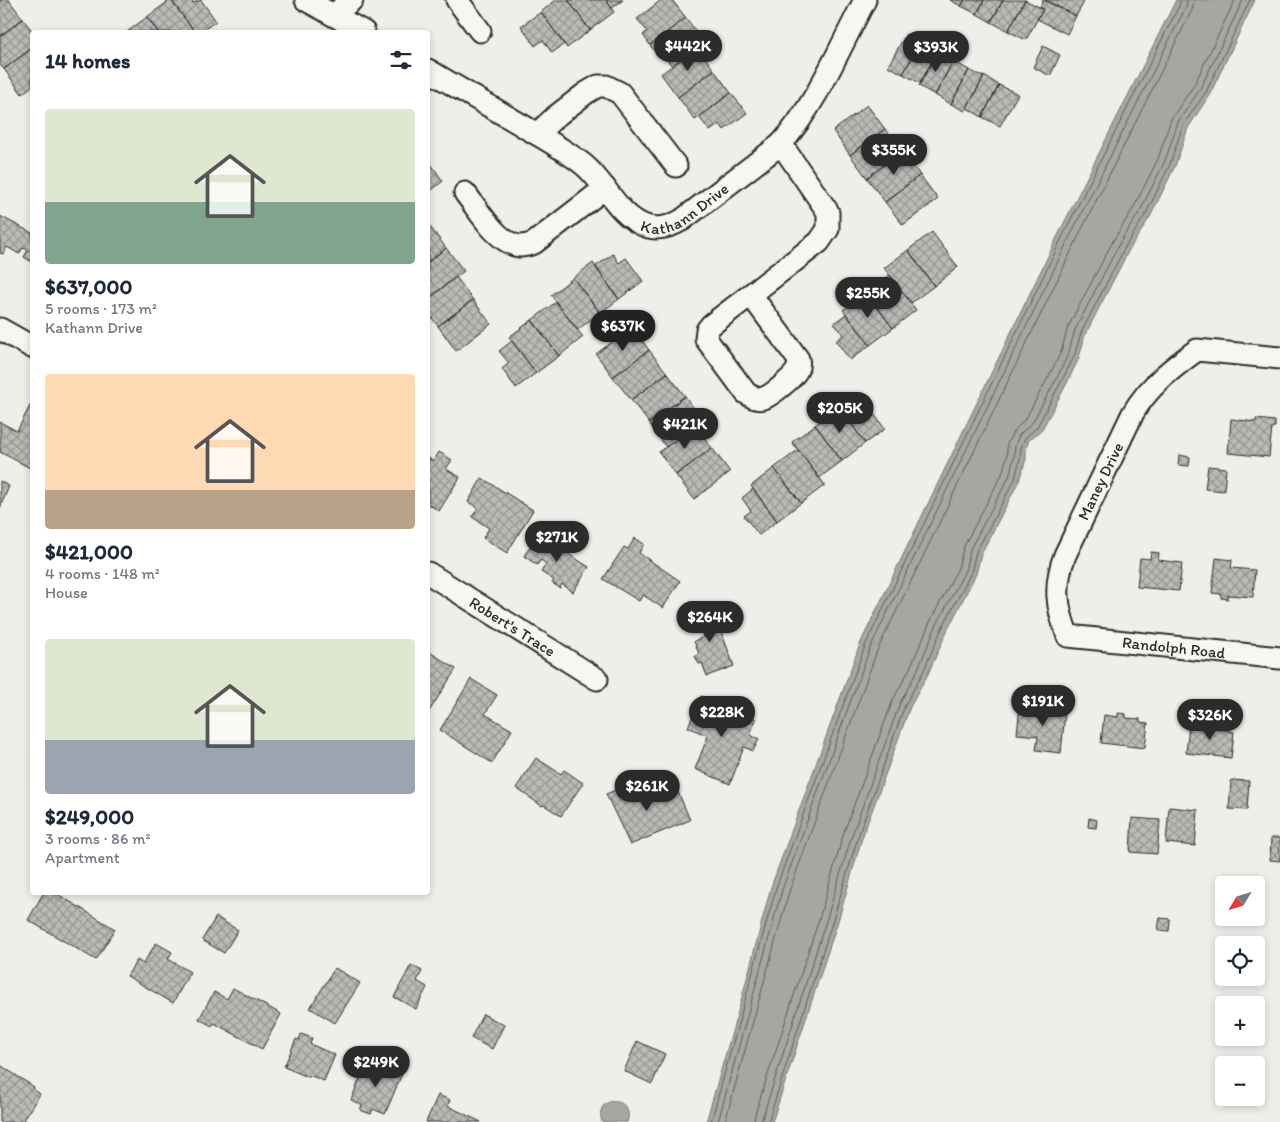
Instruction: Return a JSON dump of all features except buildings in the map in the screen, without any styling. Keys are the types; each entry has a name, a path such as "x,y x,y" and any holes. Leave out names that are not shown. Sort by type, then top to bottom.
{"street":[{"path":"306,0 360,30"},
{"path":"334,15 352,0"},
{"path":"457,0 480,31"},
{"name":"Kathann Drive","path":"430,71 564,151 586,167 622,209 641,224 662,228 672,226 682,220 781,144 802,117 865,0"},
{"path":"537,134 586,93 598,86 606,86 620,93 676,166"},
{"path":"751,296 798,359 799,364 793,376 770,395 763,398 751,397 746,393 706,339 711,325 819,242 828,229 828,212 781,144"},
{"path":"465,193 504,240 518,246 525,246 534,243 605,188"},
{"path":"0,329 30,346"},
{"name":"Maney Drive","path":"1068,636 1060,618 1058,596 1059,571 1133,413 1143,397 1170,370 1197,350 1280,358"},
{"name":"Robert's Trace","path":"430,573 597,679"},
{"name":"Randolph Road","path":"1068,636 1280,658"}],"water":[{"path":"1176,0 1255,0 1210,94 1188,128 1175,166 1150,217 1129,250 1085,335 1079,358 1067,383 1041,431 1029,440 1026,449 1026,459 1019,481 981,554 976,574 910,707 862,838 838,921 772,1122 706,1122 771,887 860,644 1066,219"},
{"path":"616,1101 627,1109 627,1122 602,1122 601,1110 605,1104"}]}
